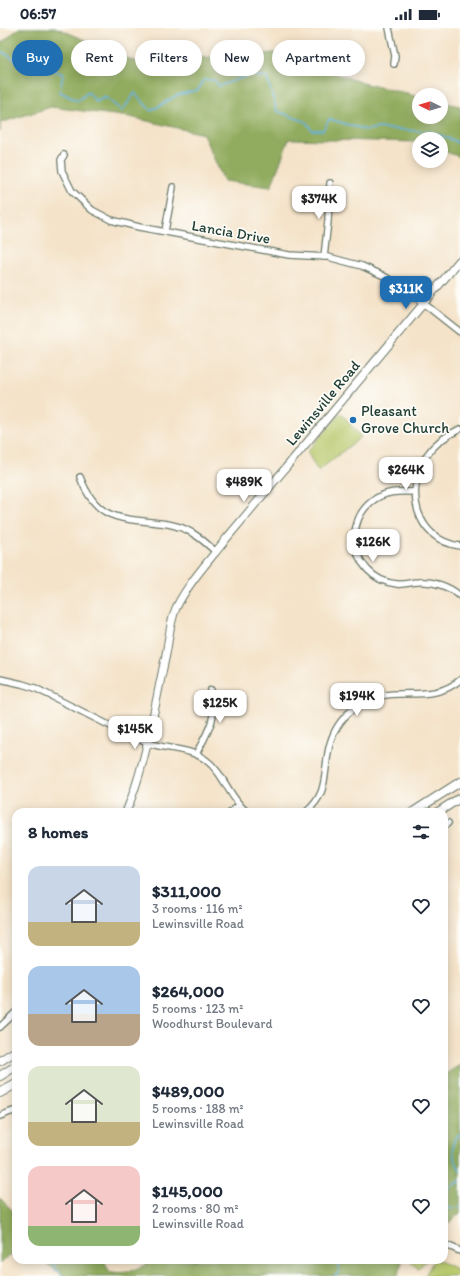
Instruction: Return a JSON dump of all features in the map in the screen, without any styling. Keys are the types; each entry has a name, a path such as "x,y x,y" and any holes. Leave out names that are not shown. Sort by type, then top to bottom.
{"highway":[{"path":"419,808 460,782"},
{"path":"444,808 460,798"},
{"path":"0,1061 12,1054"},
{"path":"0,1076 12,1068"},
{"path":"0,1093 12,1086"}],"main road":[{"name":"Lewinsville Road","path":"127,808 147,743 174,614 180,600 216,552 460,260"}],"street":[{"path":"389,28 395,56 394,64"},
{"name":"Lancia Drive","path":"64,155 61,160 61,165 66,179 76,195 92,210 111,220 165,232 289,255 339,259 362,266 382,275 404,288 460,332"},
{"path":"324,257 330,183"},
{"path":"165,232 173,187"},
{"path":"460,429 440,441 427,455 419,471 415,492 419,516 427,528 448,543 460,546"},
{"path":"80,477 92,500 103,511 110,515 125,519 184,528 200,538 216,552"},
{"path":"415,492 385,494 377,498 365,508 355,529 354,536 356,552 365,567 382,580 397,584 417,582 434,583 450,589 460,596"},
{"path":"0,679 36,688 147,743 196,754 214,768 242,808"},
{"path":"310,808 315,803 322,791 329,749 335,730 352,709 376,696 395,693 433,693 449,688 460,680"},
{"path":"196,754 208,732 213,716 214,702 211,690"},
{"path":"236,808 239,805"},
{"path":"0,1027 12,1016"},
{"path":"0,1116 12,1112"},
{"path":"448,1246 460,1251"}],"green space":[{"path":"19,28 57,28 85,40 71,40 71,76 127,76 127,58 135,62 135,76 202,76 202,58 210,57 210,76 264,76 264,54 272,53 272,76 342,76 363,83 412,95 412,124 448,124 448,103 460,106 460,157 448,153 448,132 412,132 412,142 289,139 271,187 224,181 203,134 130,117 51,107 0,123 0,44"},
{"path":"341,413 361,437 318,471 307,452"},
{"path":"460,1065 460,1213 448,1223 448,1072"},
{"path":"0,1198 12,1210 12,1255 9,1256 0,1264"},
{"path":"47,1264 106,1264 109,1271 127,1272 146,1264 401,1264 400,1271 397,1276 62,1276 59,1272"},
{"path":"413,1264 422,1264 418,1269"},
{"path":"432,1264 446,1264 460,1271 460,1276 425,1276"}],"waterway":[{"path":"0,51 22,63 35,52 48,68 63,74 60,92 78,101 88,92 96,102 105,97 122,111 135,93 151,111 177,95 198,90 204,80 214,80 219,86 250,75 267,78 277,111 306,122 312,130 323,130 329,119 366,130 378,128 432,132 455,141 460,146"},
{"path":"460,1134 456,1137 453,1146 454,1156 460,1171"},
{"path":"448,1189 460,1181"},
{"path":"448,1208 454,1209 460,1207"},
{"path":"55,1264 55,1270 59,1271 62,1276"},
{"path":"335,1276 339,1272 339,1264"}],"place":[{"name":"Pleasant Grove Church","path":"353,420"}]}
